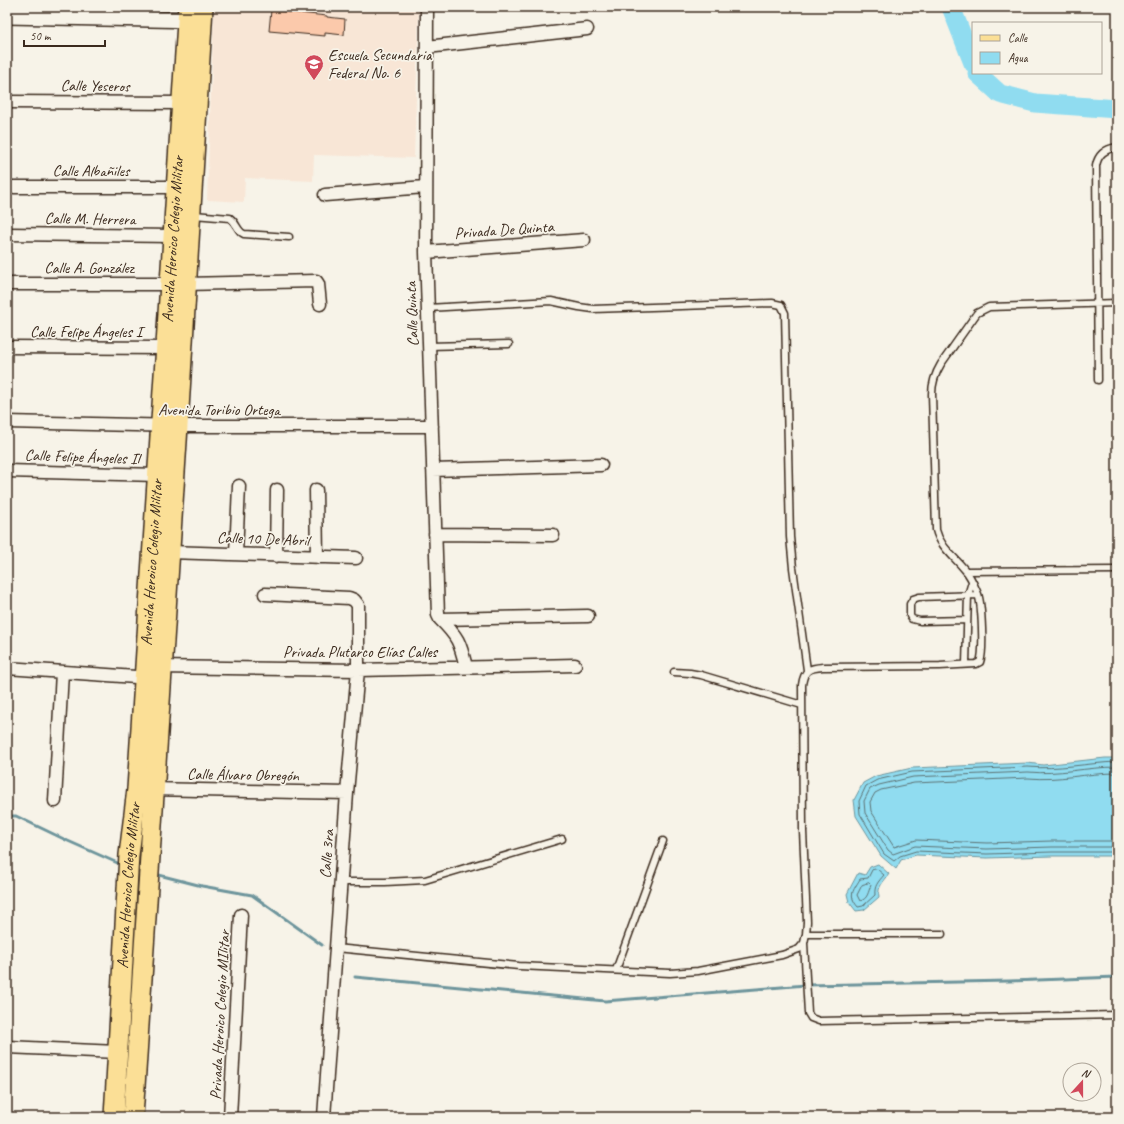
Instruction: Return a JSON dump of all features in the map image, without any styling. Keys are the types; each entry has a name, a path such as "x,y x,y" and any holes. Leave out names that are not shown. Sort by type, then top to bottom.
{"main road":[{"name":"Avenida Heroico Colegio Militar","path":"133,1117 148,890 149,860 146,789 153,673 157,475 169,426 178,284 172,236 182,103 195,13"},
{"name":"Avenida Heroico Colegio Militar","path":"153,673 169,552 169,426 165,348 190,215 195,13"},
{"name":"Avenida Heroico Colegio Militar","path":"114,1117 129,855 146,789"},
{"path":"124,935 144,938"}],"street":[{"name":"Calle Quinta","path":"427,7 425,187 426,252 438,614 440,619"},
{"path":"7,16 195,13"},
{"path":"427,47 587,30"},
{"name":"Calle Yeseros","path":"7,102 182,103"},
{"name":"Calle Albañiles","path":"7,187 176,187"},
{"path":"325,195 425,187"},
{"name":"Calle M. Herrera","path":"7,234 172,236"},
{"name":"Privada De Quinta","path":"426,252 584,240"},
{"path":"178,284 316,281 318,284 320,304"},
{"name":"Calle A. González","path":"7,284 178,284"},
{"name":"Calle Felipe Ángeles I","path":"7,347 165,348"},
{"name":"Avenida Toribio Ortega","path":"7,422 169,426 432,426"},
{"path":"433,470 601,465"},
{"name":"Calle Felipe Ángeles Il","path":"7,471 157,475"},
{"path":"236,554 239,486"},
{"path":"276,556 277,490"},
{"path":"316,490 317,557"},
{"path":"435,534 553,535"},
{"name":"Calle 10 De Abril","path":"169,552 356,558"},
{"name":"Calle 3ra","path":"265,594 350,598 354,600 358,606 358,670 347,793 324,1117"},
{"path":"440,619 588,616"},
{"path":"440,619 456,637 461,648 466,668"},
{"name":"Privada Plutarco Elías Calles","path":"7,668 62,672 153,673 575,665"},
{"path":"55,801 62,672"},
{"name":"Calle Álvaro Obregón","path":"146,789 347,793"},
{"name":"Privada Heroico Colegio MIlitar","path":"230,1117 241,915"},
{"path":"7,1047 117,1052"}],"lane":[{"path":"1098,380 1096,166 1099,156 1104,151 1117,147"},
{"path":"190,215 230,218 240,231 247,235 289,237"},
{"path":"428,308 551,301 593,309 772,303 781,305 785,312 790,537 807,670"},
{"path":"1117,303 989,307 982,310 974,318 941,364 933,380 932,394 936,530 940,541 966,571 978,595 982,658 980,662 940,666 812,668 807,670 802,679 803,831 806,934 804,943 808,1013 811,1018 819,1021 1117,1014"},
{"path":"429,346 509,344"},
{"path":"966,571 1117,570"},
{"path":"966,664 966,612 968,595 972,582"},
{"path":"966,620 915,620 910,616 909,608 913,600 920,597 978,595"},
{"path":"966,612 980,611"},
{"path":"674,672 690,672 802,705"},
{"path":"341,882 425,880 562,839"},
{"path":"616,970 663,841"},
{"path":"806,934 942,934"},
{"path":"336,948 519,966 670,973 698,971 782,955 799,949 804,943"}],"shaded area":[{"name":"Escuela Secundaria Federal No. 6","path":"214,7 419,7 414,158 314,155 313,181 245,178 244,202 207,200"}],"water":[{"path":"1117,758 1117,856 987,858 916,855 901,860 896,869 881,856 856,816 854,800 863,783 876,776 912,768 1028,763 1043,765"},
{"path":"878,864 889,874 881,884 879,897 864,910 856,911 849,902 847,894 858,873 865,875 870,867"}],"building":[{"name":"Escuela Secundaria Federal No. 6","path":"271,10 345,19 344,35 325,33 325,36 269,31"}],"waterway":[{"path":"951,7 972,60"},
{"path":"978,74 1000,94 1035,103 1117,109"},
{"path":"7,816 16,816 122,865"},
{"path":"155,874 202,886 252,895 322,945"},
{"path":"355,977 605,1001 806,985 1009,981 1117,977"}],"place":[{"name":"Escuela Secundaria Federal No. 6","path":"314,81"}]}
